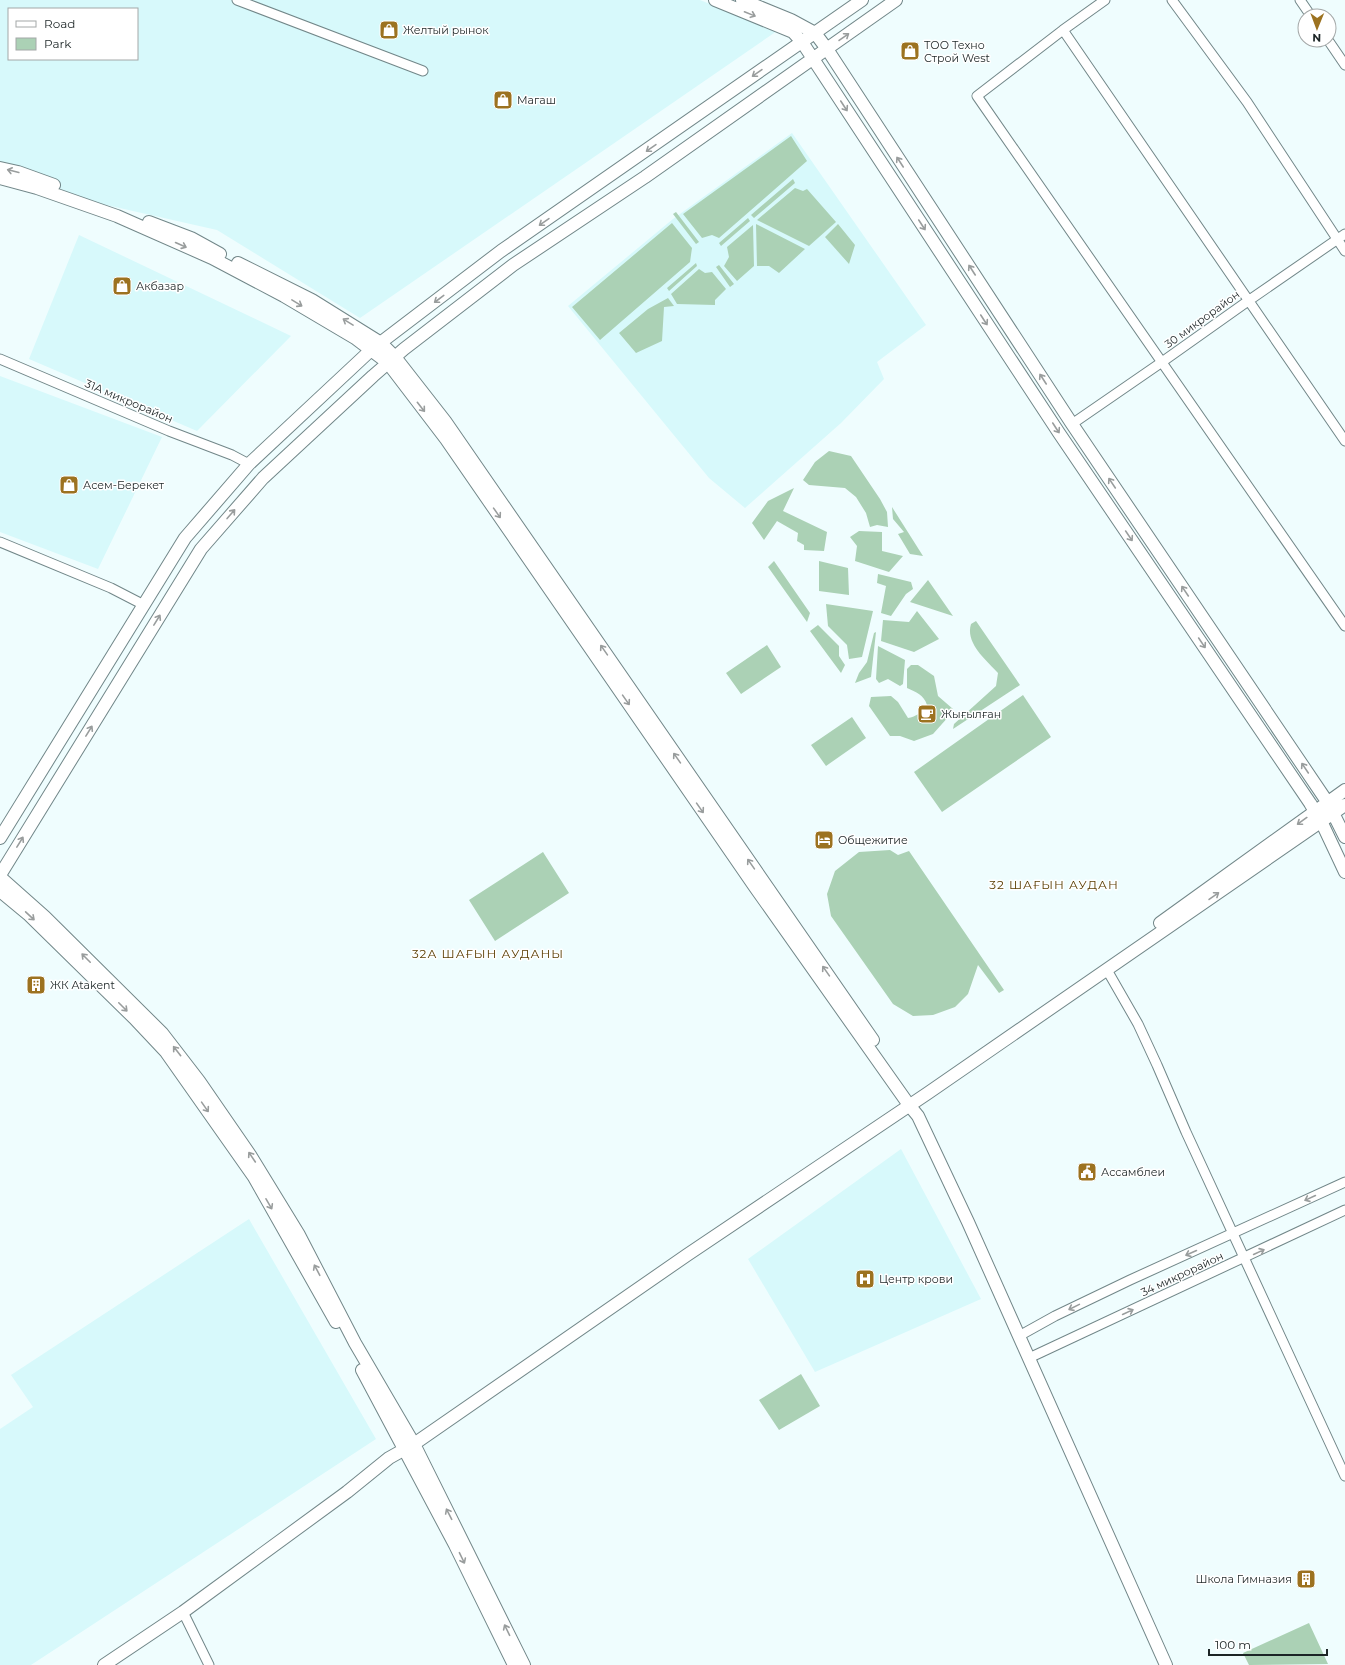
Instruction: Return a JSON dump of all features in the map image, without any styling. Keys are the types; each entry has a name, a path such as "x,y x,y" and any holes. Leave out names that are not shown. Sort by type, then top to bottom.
{"main road":[{"path":"715,0 793,32 802,42 1063,439 1318,816 1345,872"},
{"path":"742,0 791,20 815,33 827,49 1072,424 1331,808 1345,837"},
{"path":"0,838 185,538 249,464 376,347 501,252 862,0"},
{"path":"524,1665 299,1235 271,1188 199,1081 162,1033 45,917 0,876 201,550 263,478 392,360 517,263 645,177 813,59 888,2"},
{"path":"0,168 18,172 191,238 312,300 392,360 445,421 911,1101 1029,1358 1166,1665"},
{"path":"0,178 37,188 117,216 212,258 284,296 355,338 376,347"},
{"path":"249,464 263,478"},
{"path":"1331,808 1345,790"},
{"path":"911,1101 1095,970 1318,816 1331,808 1345,805"},
{"path":"104,1665 183,1612 348,1492 408,1444 911,1101 1107,970 1318,816"},
{"path":"0,891 28,914 134,1018 166,1052 254,1177 408,1444 455,1545 514,1665"}],"street":[{"path":"237,0 423,71"},
{"path":"1105,0 977,96 1345,626"},
{"path":"1172,0 1247,102 1341,236 1345,251"},
{"path":"1063,30 1345,441"},
{"path":"1333,48 1345,65"},
{"name":"30 микрорайон","path":"1072,424 1341,236"},
{"name":"31А микрорайон","path":"0,359 169,432 232,455 249,464"},
{"path":"0,542 111,588 144,605"},
{"path":"1107,970 1138,1024 1345,1476"},
{"path":"1019,1336 1055,1316 1130,1280 1234,1234 1345,1182"},
{"name":"34 микрорайон","path":"1029,1358 1345,1210"},
{"path":"183,1612 209,1665"}],"shaded area":[{"path":"0,0 700,0 777,31 360,318 217,230 0,181"},
{"path":"792,133 926,325 877,362 884,379 841,423 745,508 709,478 568,306 673,219"},
{"name":"Акбазар","path":"79,235 291,336 197,431 29,359"},
{"name":"Асем-Берекет","path":"0,376 162,437 98,569 0,532"},
{"name":"Центр крови","path":"901,1149 981,1299 815,1372 748,1259"},
{"path":"249,1219 376,1439 31,1665 0,1665 0,1429 33,1407 11,1375"}],"green space":[{"path":"791,136 807,161 719,238 712,235 702,238 683,214"},
{"path":"793,179 795,183 754,218 751,215"},
{"path":"795,188 803,191 807,189 836,222 809,246 757,220"},
{"path":"676,212 699,242 696,244 673,214"},
{"path":"748,218 750,221 721,246 719,243"},
{"path":"672,223 692,248 690,262 600,340 572,307"},
{"path":"756,224 805,249 779,273 769,266 757,266"},
{"path":"838,224 855,245 849,264 825,237"},
{"path":"753,225 754,266 737,281 724,266 729,257 727,247"},
{"path":"696,263 697,266 669,291 667,288"},
{"path":"719,265 734,284 730,287 716,267"},
{"path":"699,269 705,273 712,272 726,289 715,300 715,305 677,304 671,294"},
{"path":"668,298 674,306 664,307 662,341 636,353 619,333 648,309"},
{"path":"829,451 851,456 887,512 888,527 877,525 870,527 866,513 856,497 845,488 809,485 803,480 815,462"},
{"path":"794,488 783,511 827,532 824,551 804,550 804,545 797,541 798,533 777,521 764,540 752,523 768,501"},
{"path":"892,507 923,556 910,554 898,534 904,532 893,519"},
{"path":"859,531 882,532 882,551 903,556 889,572 855,561 857,546 850,537"},
{"path":"774,561 810,613 807,622 768,567"},
{"path":"819,561 848,568 849,595 819,591"},
{"path":"878,574 911,582 913,589 906,594 891,616 881,613 886,586 877,583"},
{"path":"928,580 953,616 910,602"},
{"path":"826,604 873,611 862,657 849,659 847,645 828,626"},
{"path":"917,611 939,639 914,652 881,641 883,620 909,622"},
{"path":"976,621 1020,685 953,729 954,724 996,686 998,673 978,651 971,638 971,624"},
{"path":"818,625 839,646 839,656 845,665 841,673 810,631"},
{"path":"876,632 871,677 855,683 859,673 867,662 874,633"},
{"path":"767,645 781,667 741,694 726,673"},
{"path":"878,646 905,660 903,684 900,686 888,679 879,683 876,679"},
{"path":"911,665 918,665 934,676 938,696 953,709 950,715 933,734 914,741 900,736 890,736 869,706 871,697 891,696 898,702 908,718 917,715 922,711 927,705 926,702 922,696 907,688 907,669"},
{"path":"1023,695 1051,737 942,812 914,772"},
{"path":"852,717 866,738 826,766 811,745"},
{"path":"890,850 898,855 909,851 1004,990 999,993 978,965 968,994 955,1007 933,1015 913,1016 893,1004 831,916 827,894 835,871 859,852"},
{"path":"543,852 569,893 495,941 469,900"},
{"path":"801,1374 820,1406 779,1430 759,1400"},
{"path":"1309,1623 1328,1664 1249,1665 1243,1653"}],"place":[{"name":"Желтый рынок","path":"389,30"},
{"name":"ТОО Техно Строй West","path":"910,51"},
{"name":"Магаш","path":"503,100"},
{"name":"Акбазар","path":"122,286"},
{"name":"Асем-Берекет","path":"69,485"},
{"name":"Жығылған","path":"927,714"},
{"name":"Общежитие","path":"824,840"},
{"name":"ЖК Atakent","path":"36,985"},
{"name":"Ассамблеи","path":"1087,1172"},
{"name":"Центр крови","path":"865,1279"},
{"name":"Школа Гимназия","path":"1306,1579"}],"district":[{"name":"32 ШАҒЫН АУДАН","path":"1054,885"},
{"name":"32А ШАҒЫН АУДАНЫ","path":"488,954"}]}
